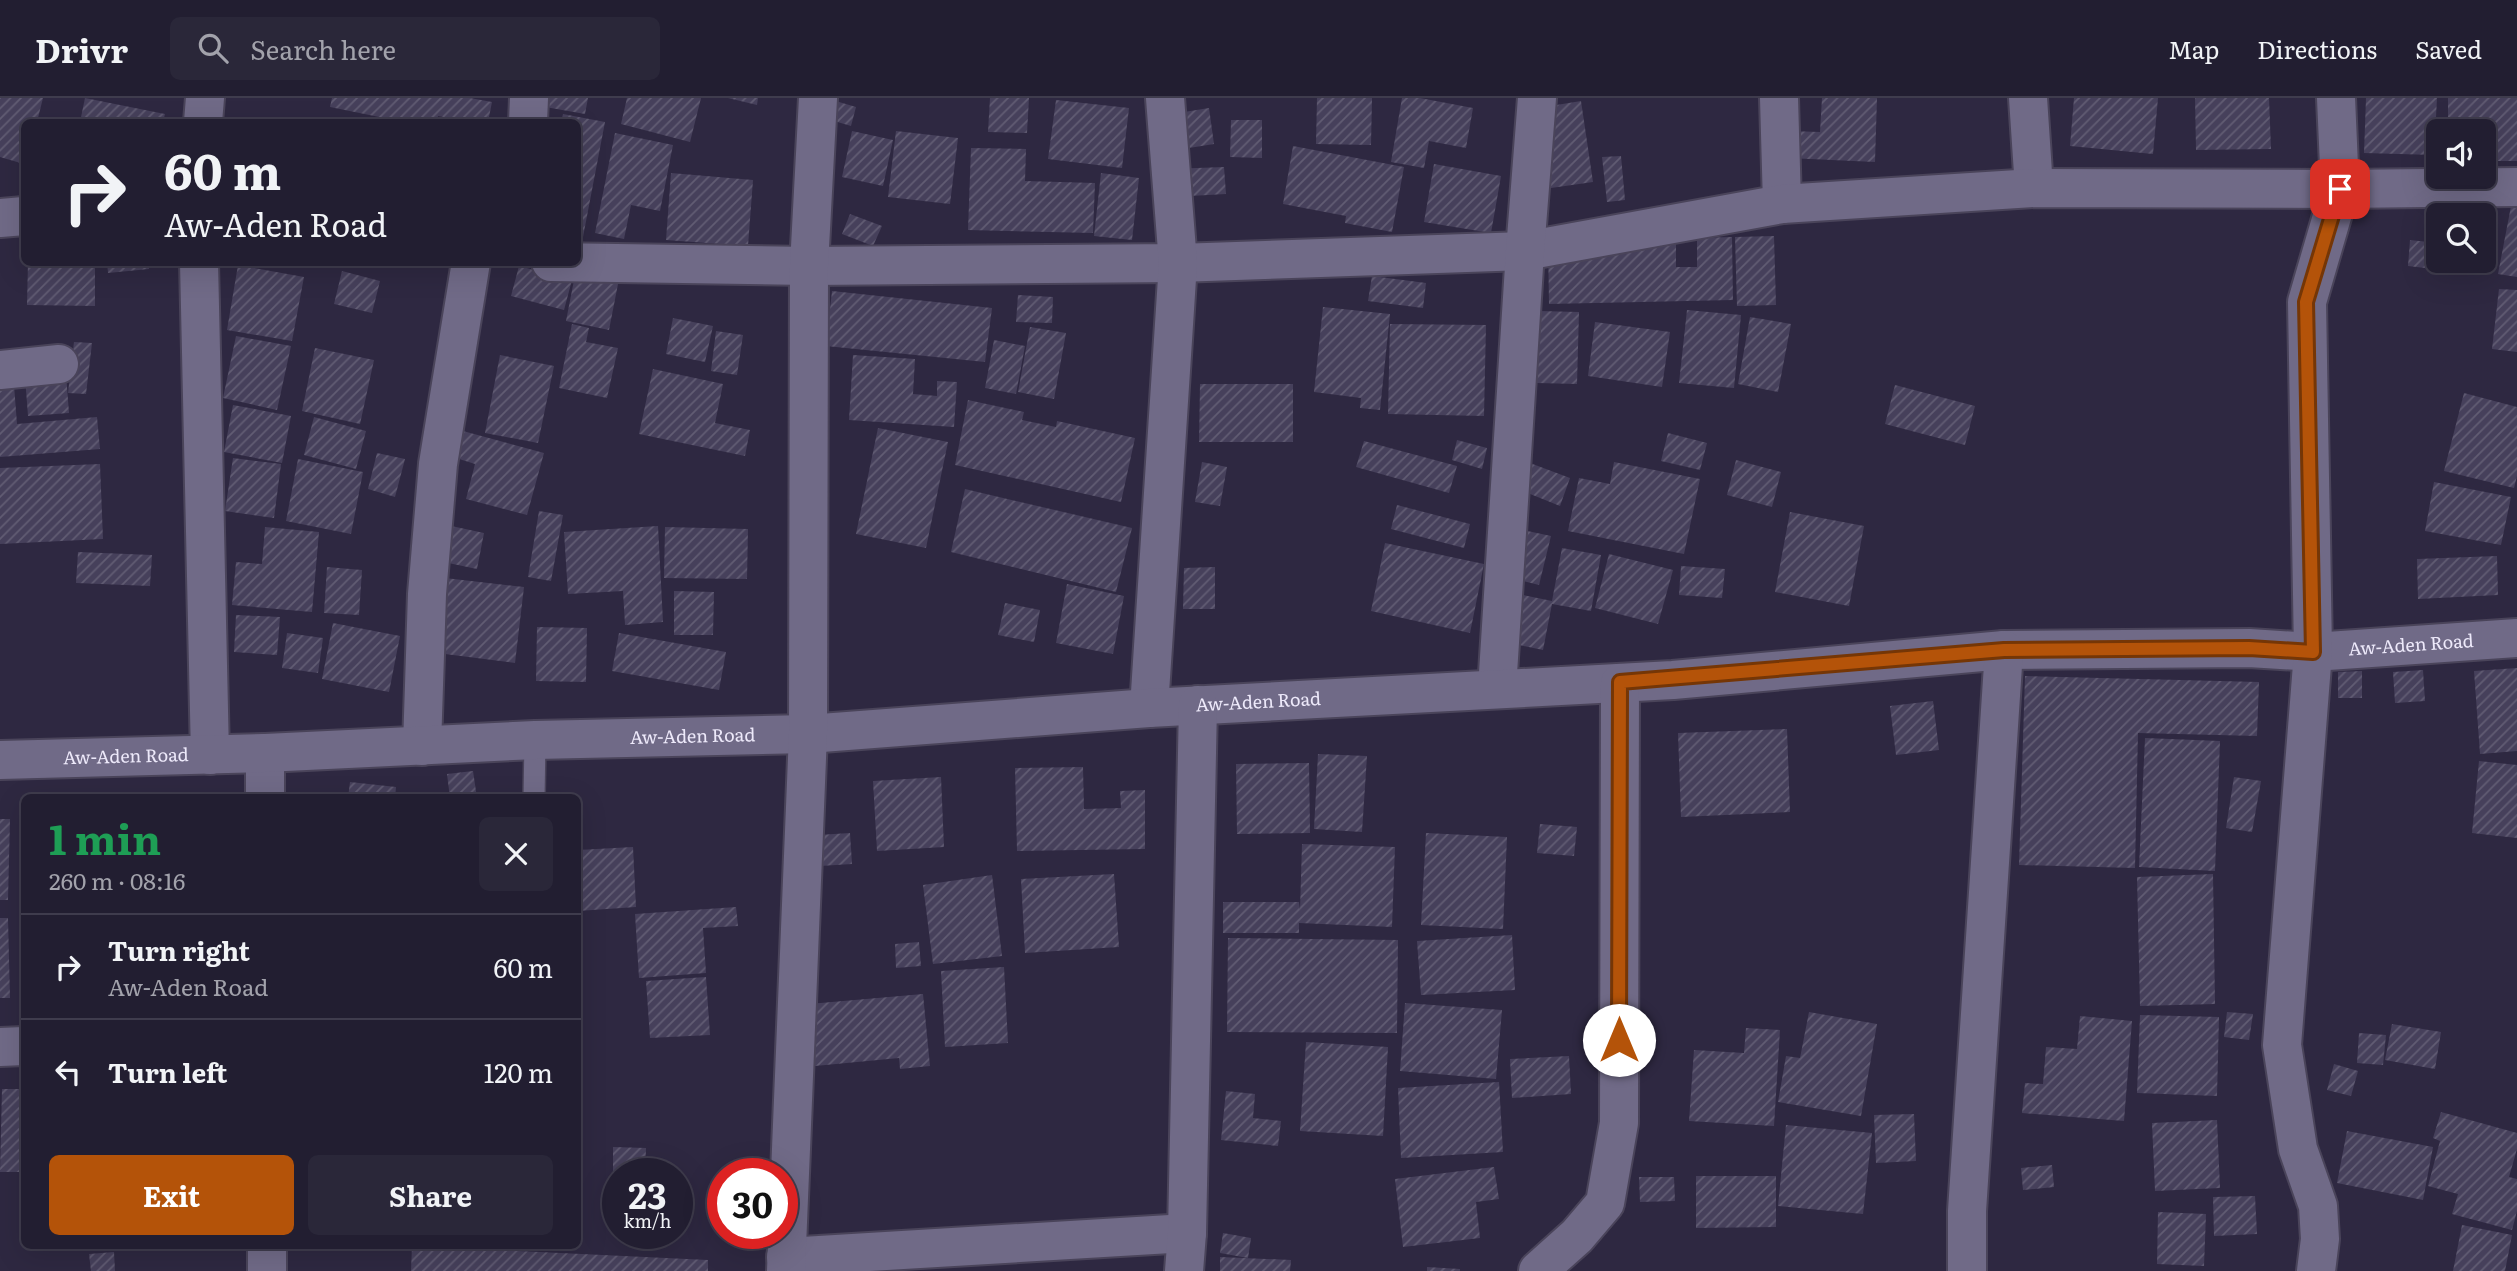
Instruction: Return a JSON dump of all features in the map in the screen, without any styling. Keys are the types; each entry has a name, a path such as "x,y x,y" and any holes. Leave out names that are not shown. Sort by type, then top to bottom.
{"street":[{"path":"204,119 205,98"},
{"path":"528,119 529,98"},
{"path":"818,98 809,265 808,734 786,1264 1187,1233"},
{"path":"1149,708 1178,263 1165,98"},
{"path":"1497,689 1537,98"},
{"path":"1779,98 1782,204"},
{"path":"2028,98 2034,188"},
{"path":"2316,1271 2320,1239 2318,1206 2298,1149 2282,1045 2313,652 2306,302 2340,189 2336,98"},
{"path":"581,262 809,265 1178,263 1525,251 1782,204 2034,188 2517,187"},
{"path":"0,218 21,216"},
{"path":"199,266 210,755"},
{"path":"422,746 427,594 438,464 470,266"},
{"path":"0,370 59,364"},
{"name":"Aw-Aden Road","path":"0,760 265,753 535,740 808,734 1149,708 1620,682 2004,650 2249,648 2313,652 2517,638"},
{"path":"1967,1271 1967,1211 2004,650"},
{"path":"1538,1271 1577,1236 1605,1203 1619,1123 1620,682"},
{"path":"1184,1271 1198,705"},
{"path":"265,753 265,794"},
{"path":"0,1047 21,1046"},
{"path":"267,1249 267,1271"}],"lane":[{"path":"534,794 535,740"}],"building":[{"path":"0,98 43,98 38,119 21,119 21,163 0,157"},
{"path":"85,98 165,114 164,119 81,119"},
{"path":"332,98 470,98 492,102 489,119 438,116 438,119 389,119 330,107"},
{"path":"535,98 588,98 585,114 534,105"},
{"path":"627,98 701,98 690,142 621,124"},
{"path":"728,98 758,98 757,105"},
{"path":"990,98 1029,98 1027,133 988,132"},
{"path":"1317,98 1372,98 1371,145 1316,144"},
{"path":"1402,98 1420,98 1473,108 1466,148 1429,141 1424,168 1391,162"},
{"path":"1822,98 1877,98 1875,162 1788,158 1790,131 1820,132"},
{"path":"2074,98 2158,98 2153,154 2070,146"},
{"path":"2195,98 2269,98 2271,149 2196,150"},
{"path":"2366,98 2437,98 2436,119 2426,119 2426,155 2364,153"},
{"path":"2448,98 2517,98 2517,161 2496,161 2496,119 2448,119"},
{"path":"829,99 856,107 851,126 824,118"},
{"path":"1056,100 1129,108 1122,168 1048,159"},
{"path":"1581,101 1593,182 1551,188 1538,108"},
{"path":"1209,108 1214,144 1189,148 1184,112"},
{"path":"563,114 605,122 583,237 581,119 562,119"},
{"path":"1231,120 1262,120 1262,158 1230,157"},
{"path":"852,131 893,140 883,186 842,177"},
{"path":"896,131 958,138 950,204 888,197"},
{"path":"615,133 673,145 660,211 631,205 624,239 595,233"},
{"path":"1293,146 1404,167 1392,232 1345,223 1346,216 1283,204"},
{"path":"971,148 1026,149 1025,181 1095,183 1093,233 968,230"},
{"path":"1621,156 1625,200 1607,202 1602,157"},
{"path":"1434,164 1501,176 1491,233 1424,222"},
{"path":"1224,167 1226,194 1172,197 1170,169"},
{"path":"671,173 753,180 748,246 666,240"},
{"path":"1101,173 1139,178 1132,240 1094,236"},
{"path":"2512,201 2517,202 2517,277 2498,274"},
{"path":"850,214 882,226 873,246 842,234"},
{"path":"1774,236 1776,305 1737,306 1735,237"},
{"path":"1732,237 1733,300 1549,304 1548,244 1676,242 1676,267 1697,267 1697,238"},
{"path":"2410,240 2426,242 2426,268 2408,266"},
{"path":"28,266 95,266 95,306 27,305"},
{"path":"107,266 149,266 149,269 108,273"},
{"path":"238,266 304,277 292,341 227,330"},
{"path":"519,266 572,280 564,310 511,296"},
{"path":"342,271 380,281 372,313 334,304"},
{"path":"575,275 618,284 609,330 566,321"},
{"path":"1372,276 1426,283 1423,308 1368,301"},
{"path":"2499,289 2517,290 2517,352 2492,349"},
{"path":"832,291 992,308 985,362 826,346"},
{"path":"1018,295 1053,297 1052,323 1016,322"},
{"path":"1323,307 1390,314 1380,410 1360,408 1361,398 1314,392"},
{"path":"1687,310 1741,315 1734,388 1679,383"},
{"path":"1539,311 1579,312 1577,384 1537,383"},
{"path":"1750,317 1791,324 1778,392 1738,384"},
{"path":"673,318 713,326 705,362 666,354"},
{"path":"1595,322 1670,332 1662,387 1588,376"},
{"path":"572,324 589,328 586,342 618,348 607,398 559,388"},
{"path":"1390,324 1486,325 1484,416 1388,414"},
{"path":"1030,327 1066,333 1054,399 1018,392"},
{"path":"716,331 743,335 737,375 711,371"},
{"path":"236,336 291,346 277,410 223,398"},
{"path":"994,340 1025,346 1016,394 985,388"},
{"path":"74,342 92,343 86,394 68,393"},
{"path":"315,348 374,360 360,424 302,411"},
{"path":"500,355 554,366 538,443 485,433"},
{"path":"853,355 915,359 913,394 937,396 937,381 957,382 954,427 849,420"},
{"path":"653,369 723,384 715,423 750,430 745,456 639,434"},
{"path":"66,374 69,413 28,416 25,377"},
{"path":"1200,384 1293,384 1293,442 1199,442"},
{"path":"14,385 17,424 97,417 100,449 0,457 0,386"},
{"path":"1895,385 1975,406 1965,445 1885,424"},
{"path":"2464,393 2517,407 2517,476 2514,488 2444,471"},
{"path":"968,400 1024,412 1022,420 1056,427 1057,421 1135,438 1121,502 955,465"},
{"path":"233,405 291,416 282,463 224,452"},
{"path":"314,417 366,431 356,469 304,455"},
{"path":"878,428 948,442 926,548 856,534"},
{"path":"463,431 544,453 527,515 466,499 475,464 456,458"},
{"path":"1668,433 1707,443 1700,470 1661,461"},
{"path":"1457,440 1487,448 1482,469 1452,460"},
{"path":"1364,441 1457,466 1449,493 1356,467"},
{"path":"377,453 405,459 395,497 368,489"},
{"path":"233,458 281,464 274,518 225,511"},
{"path":"298,459 363,472 351,534 286,521"},
{"path":"1736,460 1781,472 1772,507 1727,495"},
{"path":"1202,462 1227,467 1220,506 1195,502"},
{"path":"1614,462 1700,479 1684,554 1568,531 1579,478 1610,484"},
{"path":"1530,463 1570,478 1560,506 1520,490"},
{"path":"100,464 103,539 0,544 0,468"},
{"path":"2434,482 2511,497 2501,545 2425,531"},
{"path":"965,489 1132,528 1116,592 951,552"},
{"path":"1397,505 1470,524 1464,548 1391,529"},
{"path":"539,511 563,515 551,581 528,577"},
{"path":"1790,512 1864,526 1849,606 1775,592"},
{"path":"442,524 484,533 477,569 434,560"},
{"path":"658,526 663,622 625,625 623,591 568,594 564,532"},
{"path":"265,527 319,532 312,612 232,605 236,562 262,564"},
{"path":"665,527 748,529 747,579 664,578"},
{"path":"1518,529 1551,536 1539,585 1507,577"},
{"path":"1385,543 1484,564 1470,633 1371,611"},
{"path":"1562,548 1601,555 1591,611 1552,604 1543,650 1495,640 1504,591 1552,601"},
{"path":"78,552 152,555 150,586 76,583"},
{"path":"1609,554 1673,570 1658,624 1595,608"},
{"path":"2497,556 2498,595 2418,599 2417,559"},
{"path":"1681,566 1725,569 1722,598 1679,595"},
{"path":"327,567 362,570 359,615 324,613"},
{"path":"1215,567 1215,609 1183,609 1184,568"},
{"path":"445,578 524,587 515,663 437,653"},
{"path":"1067,584 1124,596 1113,654 1056,643"},
{"path":"674,591 714,592 713,635 674,635"},
{"path":"1005,603 1040,610 1034,642 998,635"},
{"path":"236,615 280,617 277,655 234,652"},
{"path":"333,623 400,636 389,692 322,679"},
{"path":"537,627 587,628 586,682 536,681"},
{"path":"287,633 323,638 318,673 282,668"},
{"path":"619,633 726,652 719,690 612,671"},
{"path":"2517,668 2517,751 2480,754 2474,671"},
{"path":"2423,670 2425,701 2395,703 2393,672"},
{"path":"2362,671 2362,698 2338,698 2338,672"},
{"path":"2025,676 2259,682 2257,736 2138,733 2135,868 2019,865"},
{"path":"1933,701 1939,750 1896,755 1890,706"},
{"path":"1787,729 1790,812 1681,817 1678,733"},
{"path":"2145,738 2220,741 2215,871 2139,867"},
{"path":"1318,754 1367,756 1362,832 1314,829"},
{"path":"2479,761 2517,765 2517,838 2472,833"},
{"path":"1309,763 1310,833 1237,834 1236,764"},
{"path":"1083,767 1084,809 1121,808 1120,791 1145,790 1145,849 1017,851 1015,768"},
{"path":"473,771 476,794 450,794 447,774"},
{"path":"941,777 944,847 877,851 873,781"},
{"path":"2234,777 2261,781 2252,832 2226,828"},
{"path":"350,782 396,787 395,794 348,794"},
{"path":"0,819 10,819 8,900 0,900"},
{"path":"1540,824 1577,827 1574,856 1537,853"},
{"path":"850,833 852,864 820,866 818,835"},
{"path":"1426,833 1507,837 1503,929 1421,925"},
{"path":"1302,844 1395,847 1392,927 1299,923 1299,933 1223,933 1223,902 1299,902 1300,910"},
{"path":"633,847 636,907 581,911 581,850"},
{"path":"1114,874 1119,947 1025,953 1021,879"},
{"path":"2213,874 2215,1004 2140,1006 2137,877"},
{"path":"992,875 1002,956 933,964 923,885"},
{"path":"736,907 738,926 703,928 706,973 639,978 635,914"},
{"path":"0,918 8,918 10,998 0,998"},
{"path":"1512,935 1515,990 1421,995 1417,941"},
{"path":"1228,938 1398,940 1397,1033 1227,1032"},
{"path":"919,942 921,966 896,968 895,944"},
{"path":"1004,967 1008,1043 945,1047 941,971"},
{"path":"706,977 710,1035 650,1038 646,981"},
{"path":"923,994 930,1066 900,1069 899,1058 815,1066 809,1004"},
{"path":"1405,1003 1502,1010 1496,1079 1400,1071"},
{"path":"1809,1012 1877,1024 1861,1116 1778,1102 1786,1056 1800,1058"},
{"path":"2227,1012 2253,1014 2249,1040 2224,1037"},
{"path":"2140,1015 2219,1017 2217,1096 2137,1093"},
{"path":"2080,1016 2132,1021 2124,1121 2022,1113 2025,1083 2043,1084 2046,1047 2077,1049"},
{"path":"2392,1024 2441,1032 2435,1069 2385,1060"},
{"path":"1746,1028 1780,1030 1774,1126 1689,1121 1694,1050 1744,1053"},
{"path":"2359,1033 2386,1035 2383,1065 2357,1063"},
{"path":"1306,1042 1388,1047 1383,1136 1300,1131"},
{"path":"1569,1056 1571,1094 1512,1098 1510,1059"},
{"path":"2334,1064 2358,1071 2351,1096 2327,1090"},
{"path":"1499,1082 1503,1152 1401,1158 1398,1088"},
{"path":"2,1089 21,1089 21,1172 0,1172"},
{"path":"1226,1091 1255,1094 1253,1118 1281,1121 1278,1146 1221,1140"},
{"path":"2441,1112 2517,1133 2517,1149 2509,1177 2517,1179 2517,1211 2512,1230 2452,1214 2458,1194 2428,1186 2440,1141 2433,1138"},
{"path":"1914,1114 1916,1161 1876,1163 1874,1115"},
{"path":"2217,1120 2220,1188 2155,1191 2152,1123"},
{"path":"1786,1125 1872,1133 1863,1214 1778,1206"},
{"path":"2347,1131 2433,1147 2423,1200 2337,1183"},
{"path":"613,1147 646,1148 646,1158 613,1158"},
{"path":"2052,1165 2054,1187 2023,1190 2021,1168"},
{"path":"1494,1167 1499,1199 1476,1202 1480,1238 1403,1247 1395,1179"},
{"path":"1696,1176 1776,1176 1776,1227 1696,1228"},
{"path":"1639,1177 1674,1177 1675,1201 1640,1202"},
{"path":"2255,1196 2257,1234 2214,1236 2213,1197"},
{"path":"2158,1212 2206,1214 2204,1266 2157,1264"},
{"path":"2462,1225 2512,1235 2505,1271 2453,1271"},
{"path":"1223,1233 1251,1238 1248,1258 1220,1253"},
{"path":"412,1249 475,1249 708,1260 708,1271 411,1271"},
{"path":"114,1252 115,1271 91,1271 89,1254"},
{"path":"1220,1257 1291,1260 1290,1271 1220,1271"},
{"path":"1427,1267 1460,1269 1460,1271 1427,1271"}],"route":[{"path":"1619,1040 1620,682 1673,680 2004,650 2249,648 2313,652 2306,302 2340,189"}]}
